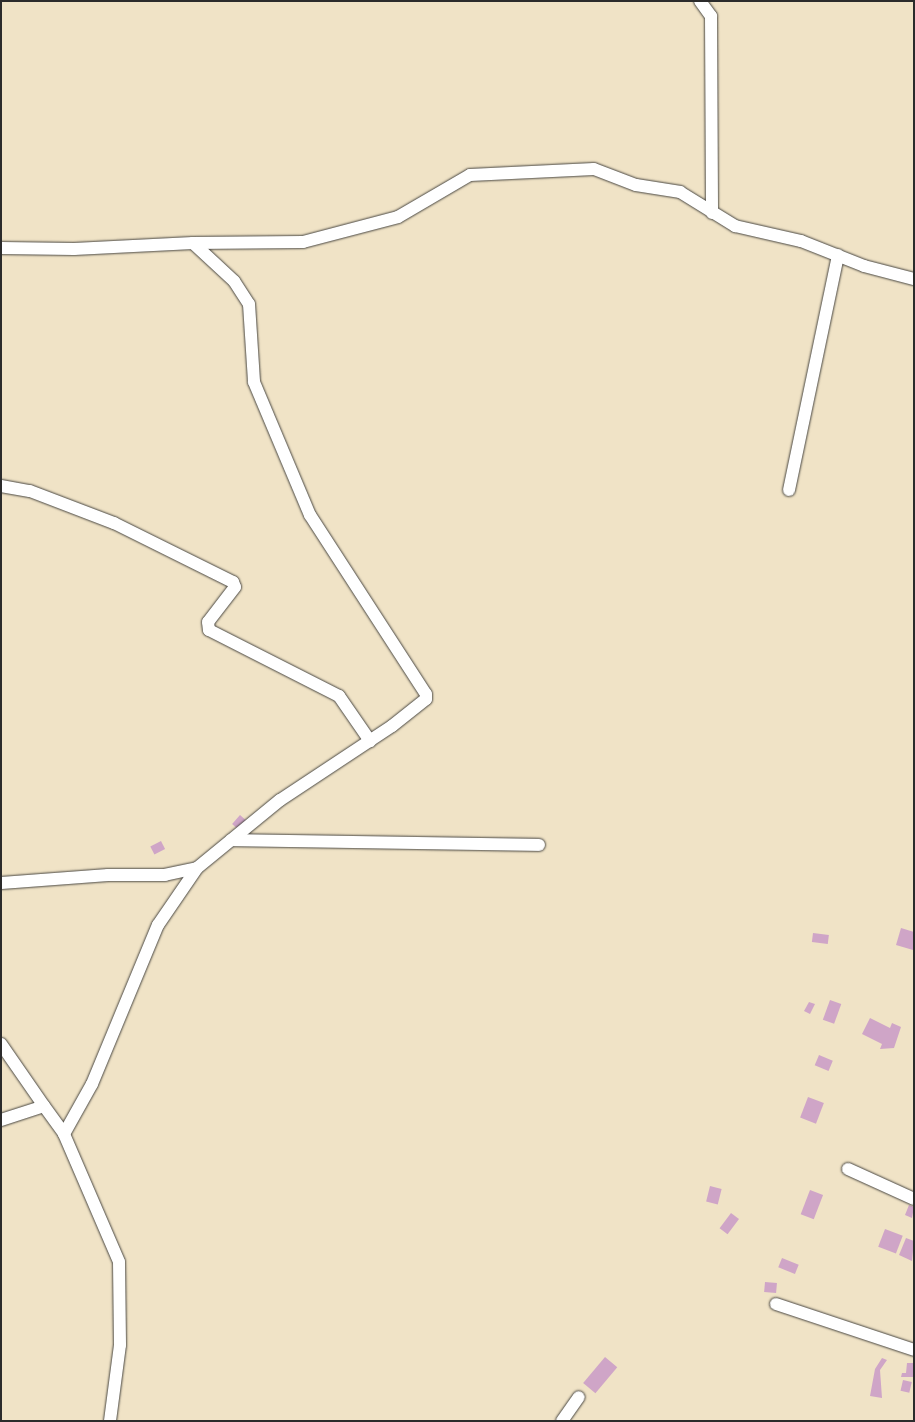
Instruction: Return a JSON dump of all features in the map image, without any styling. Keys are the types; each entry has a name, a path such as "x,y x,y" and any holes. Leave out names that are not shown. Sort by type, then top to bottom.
{"street":[{"path":"700,1 712,16 712,213"},
{"path":"1,248 303,242 398,217 460,180 481,173 594,169 636,185 680,192 735,226 801,241 914,279"},
{"path":"64,1134 92,1084 158,925 197,868 280,800 370,741 426,699 426,692 327,545 310,516 254,382 246,296 193,243"},
{"path":"790,490 838,255"},
{"path":"1,486 30,492 114,524 233,582 235,587 208,622 209,630 339,696 370,741"},
{"path":"231,840 539,845"},
{"path":"1,883 108,875 165,875 197,868"},
{"path":"1,1044 64,1134 118,1262 120,1345 110,1421"},
{"path":"1,1120 44,1106"},
{"path":"848,1169 914,1198"},
{"path":"776,1304 914,1350"},
{"path":"562,1421 579,1397"}],"building":[{"path":"240,815 247,821 239,830 232,824"},
{"path":"161,841 165,849 154,854 150,846"},
{"path":"901,928 914,932 913,950 896,945"},
{"path":"813,933 829,935 828,944 812,942"},
{"path":"830,1000 841,1004 834,1024 823,1020"},
{"path":"809,1002 815,1004 810,1014 804,1011"},
{"path":"870,1018 890,1028 892,1023 901,1027 894,1048 880,1049 882,1044 862,1034"},
{"path":"819,1055 833,1061 829,1071 815,1065"},
{"path":"808,1097 824,1103 816,1124 800,1118"},
{"path":"710,1186 722,1189 718,1204 706,1202"},
{"path":"810,1190 823,1195 814,1219 801,1214"},
{"path":"909,1205 914,1207 912,1218 905,1215"},
{"path":"731,1213 739,1219 728,1234 720,1228"},
{"path":"885,1229 903,1236 896,1254 878,1247"},
{"path":"906,1238 914,1241 912,1261 899,1255"},
{"path":"782,1258 799,1265 795,1274 778,1267"},
{"path":"765,1282 777,1283 776,1293 764,1292"},
{"path":"605,1357 617,1367 595,1393 583,1383"},
{"path":"882,1358 887,1360 880,1370 882,1398 870,1396 875,1369"},
{"path":"907,1363 914,1363 914,1377 901,1377 902,1373 906,1373"},
{"path":"903,1380 912,1382 909,1393 901,1391"}]}
